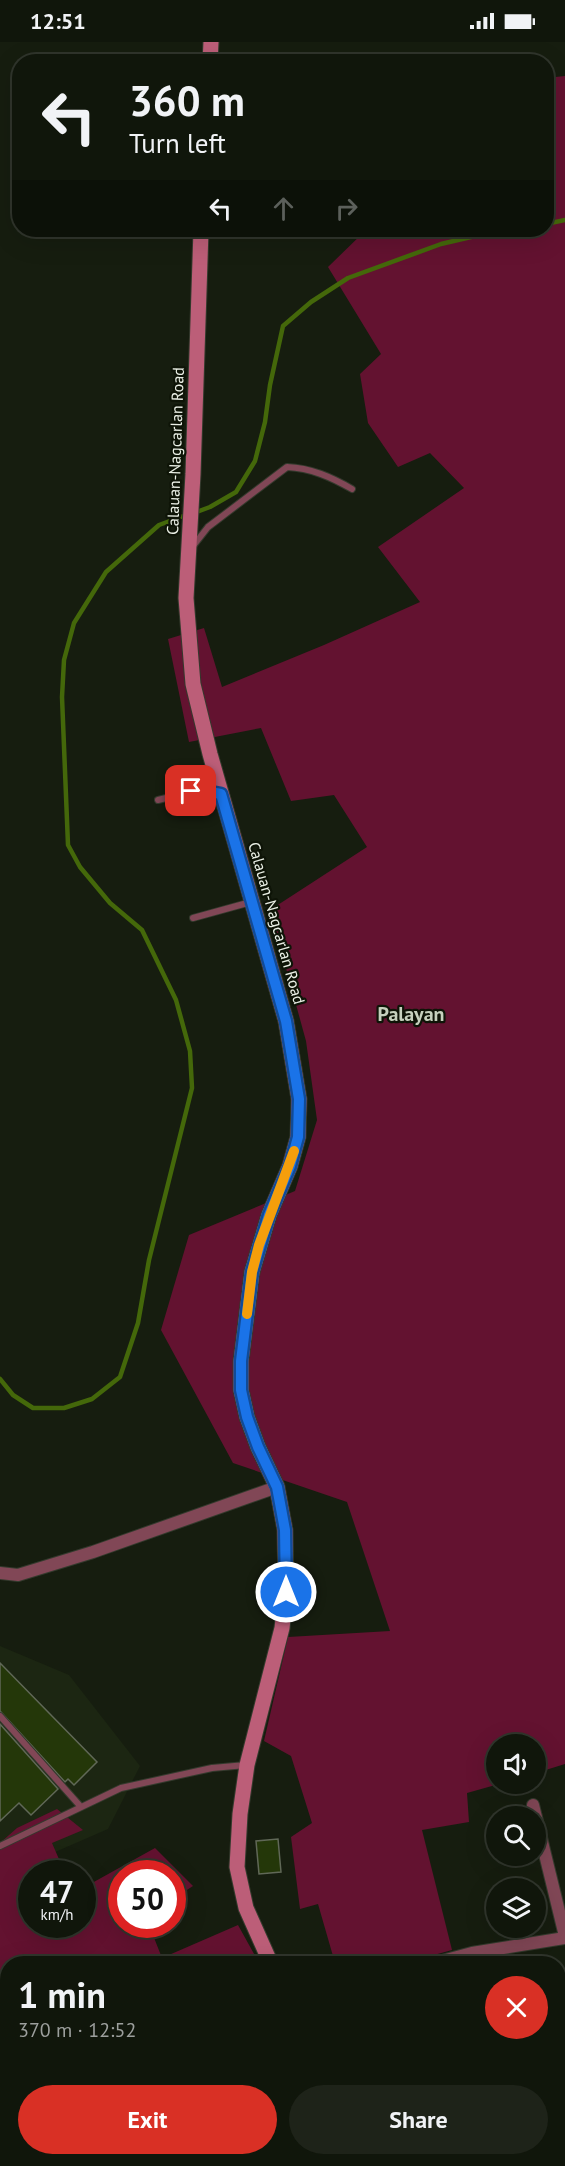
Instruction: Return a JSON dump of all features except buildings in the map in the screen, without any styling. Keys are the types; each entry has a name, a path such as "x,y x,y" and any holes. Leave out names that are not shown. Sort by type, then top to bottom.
{"main road":[{"name":"Calauan-Nagcarlan Road","path":"201,237 193,474 186,598 193,684 221,794 286,1021 299,1099 298,1137 290,1166 269,1215 252,1272 241,1361 241,1390 247,1417 277,1487 285,1530 286,1592 282,1628 247,1765 240,1814 237,1867 246,1908 267,1956"}],"street":[{"path":"0,1573 18,1575 93,1552 277,1487"},
{"path":"484,1956 565,1937 533,1805"}],"lane":[{"path":"189,551 208,527 287,467 301,467 328,475 352,489"},
{"path":"158,800 200,790 221,794"},
{"path":"193,918 252,902"},
{"path":"0,1716 81,1807"},
{"path":"0,1846 121,1788 212,1768 247,1765"}],"shaded area":[{"path":"565,76 565,1764 546,1770 546,1734 486,1734 486,1788 467,1793 469,1822 422,1830 452,1950 430,1956 333,1956 318,1904 300,1909 291,1837 312,1823 291,1756 264,1741 288,1637 390,1631 347,1502 233,1463 161,1330 189,1235 295,1191 317,1120 306,1041 270,910 367,847 334,795 291,801 261,728 189,742 168,639 204,628 222,687 420,602 378,547 464,488 430,453 398,467 368,423 360,374 381,354 328,267 359,237 554,237 554,77"},
{"path":"0,1646 69,1675 140,1766 108,1829 37,1860 18,1860 18,1868 0,1876"},
{"path":"57,1809 83,1830 52,1843 59,1860 18,1860 18,1938 96,1938 96,1881 108,1874 108,1938 154,1938 161,1956 0,1956 0,1843 17,1828"},
{"path":"155,1848 167,1860 133,1860"},
{"path":"186,1879 193,1886 186,1891"},
{"path":"238,1925 255,1956 167,1956"}],"waterway":[{"path":"554,222 565,220"},
{"path":"194,513 236,492 255,461 265,422 270,385 283,326 311,302 348,278 441,244 471,237"},
{"path":"0,1379 13,1395 33,1408 64,1408 92,1399 120,1377 138,1323 149,1260 192,1088 190,1051 176,1000 142,930 110,903 80,867 68,845 62,697 64,660 74,623 106,572 159,525 186,515"}],"slow traffic":[{"path":"247,1314 252,1272 259,1245 294,1151"}],"district":[{"name":"Palayan","path":"411,1014"}],"route":[{"path":"191,791 200,790 221,794 286,1021 296,1067 299,1099 298,1137 290,1166 269,1215 252,1272 241,1361 241,1390 247,1417 277,1487 285,1530 286,1592"}]}
